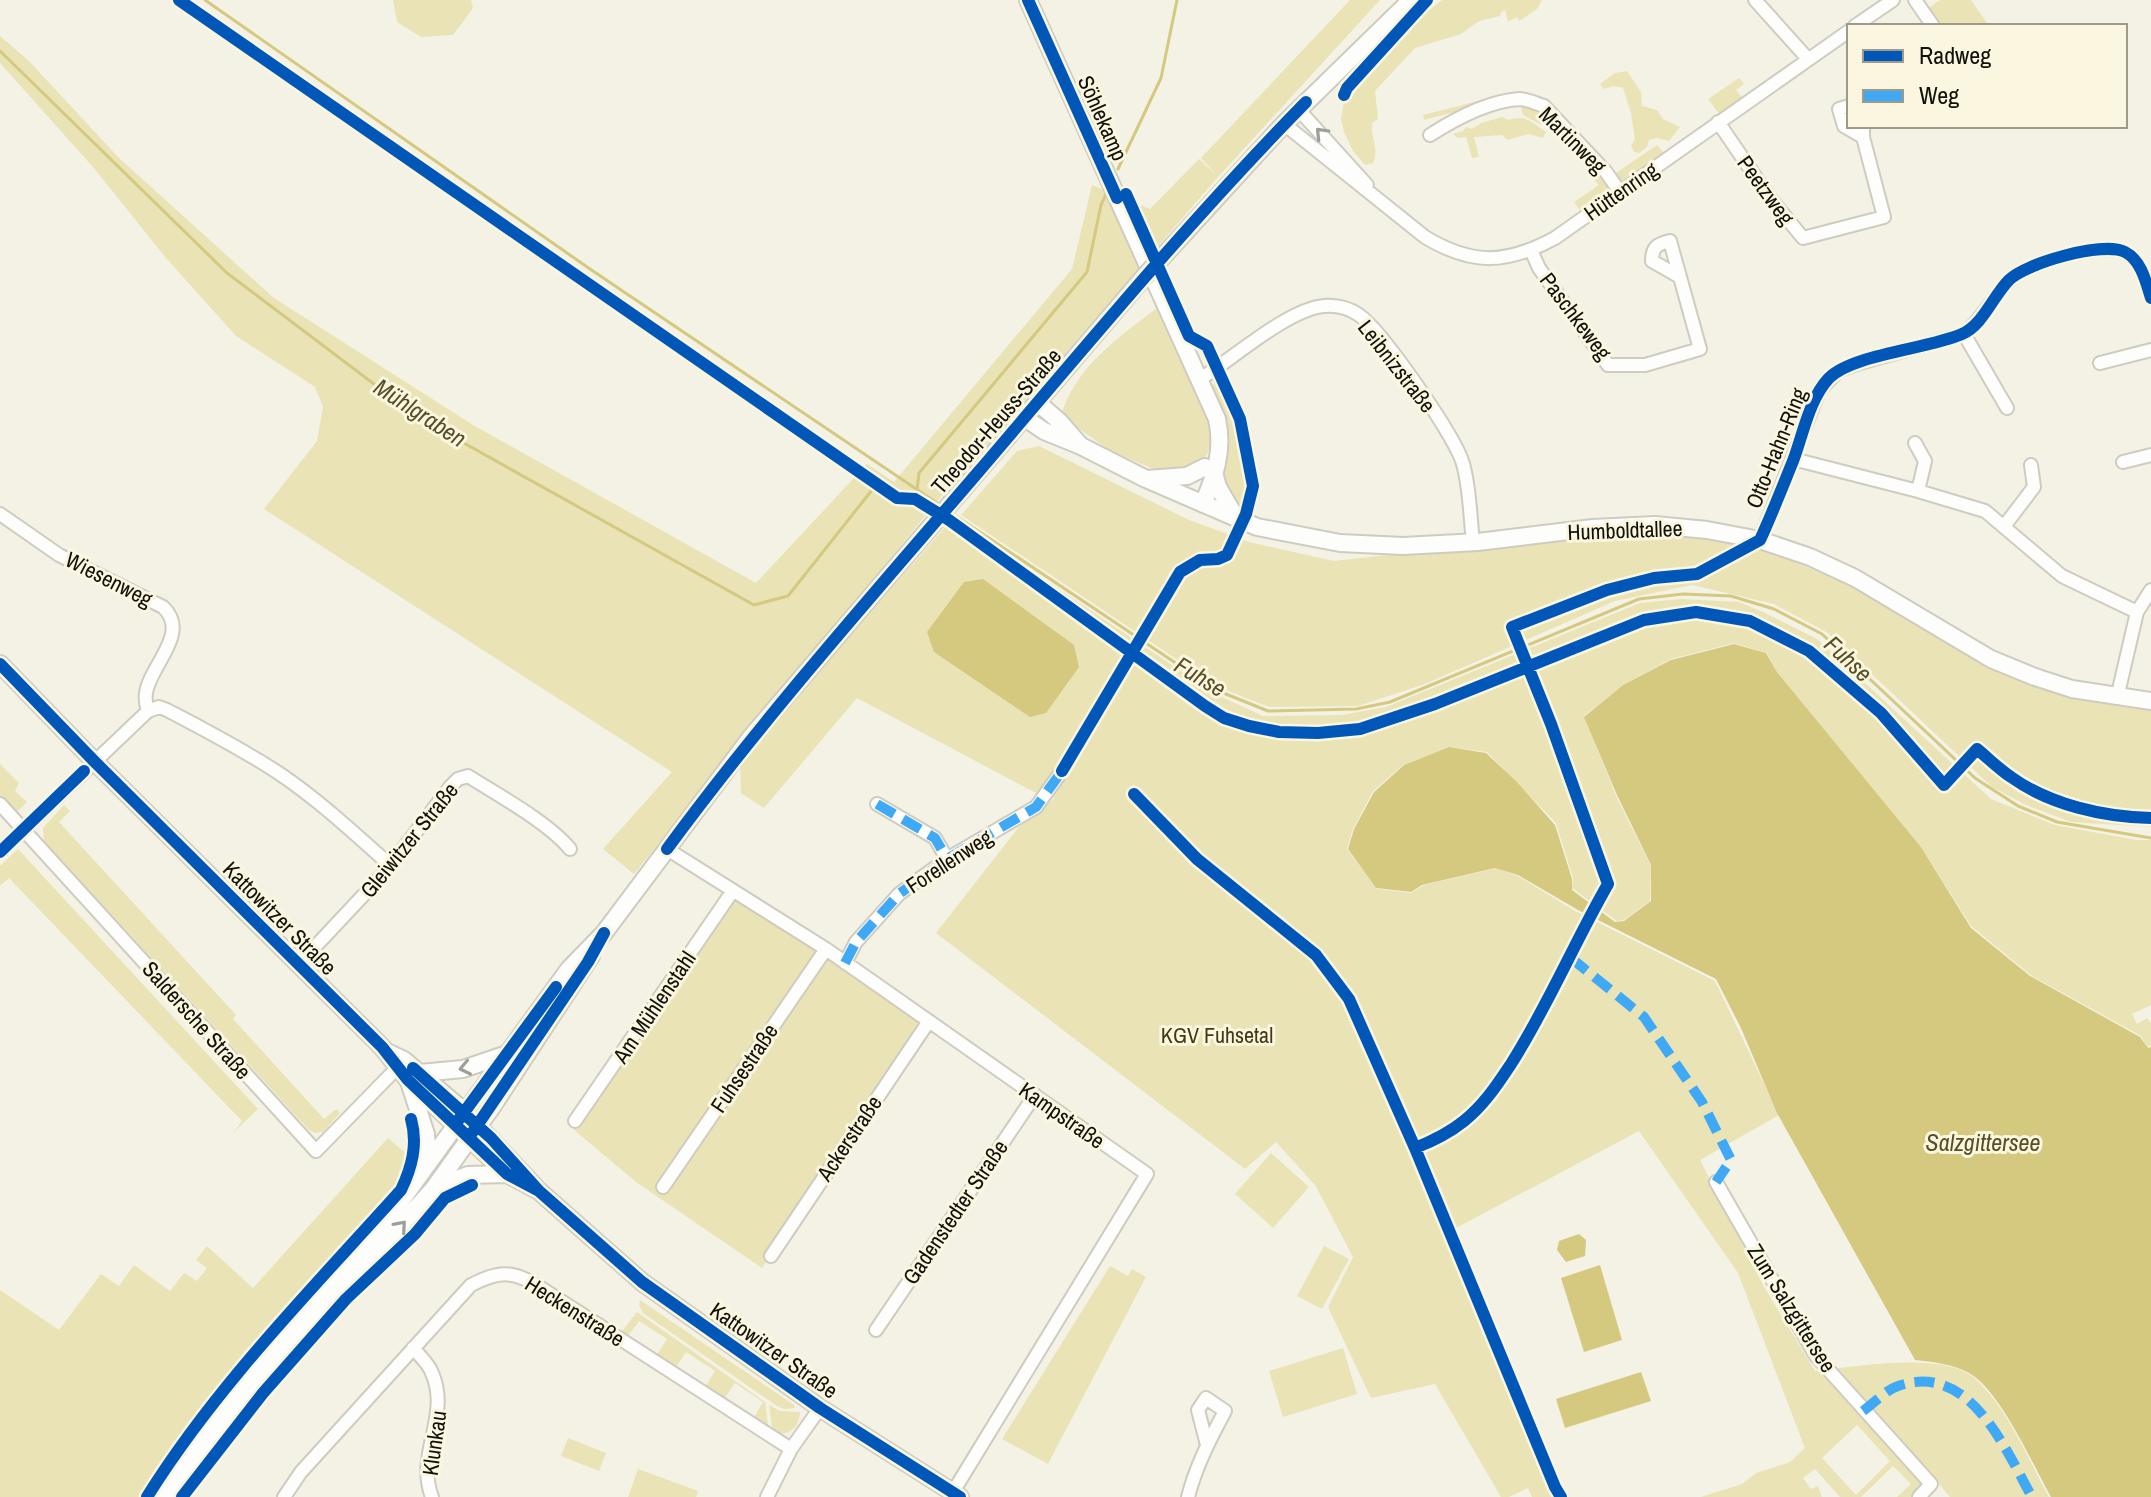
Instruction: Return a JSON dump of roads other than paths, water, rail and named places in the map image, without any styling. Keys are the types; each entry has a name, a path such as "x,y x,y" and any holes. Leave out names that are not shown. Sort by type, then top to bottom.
{"street":[{"name":"Söhlekamp","path":"1028,0 1217,419 1221,436 1219,453 1210,472"},
{"name":"Theodor-Heuss-Straße","path":"604,933 751,737 1144,277 1284,124 1411,0"},
{"path":"1755,0 1808,59"},
{"path":"1858,24 1893,0"},
{"path":"1915,0 1932,24"},
{"name":"Hüttenring","path":"1284,124 1425,237 1466,256 1485,259 1509,257 1555,238 1847,32"},
{"name":"Martinweg","path":"1430,135 1466,113 1521,99 1544,106 1595,160 1620,192"},
{"name":"Peetzweg","path":"1847,107 1839,109 1847,127"},
{"name":"Hüttenring","path":"1299,110 1380,200"},
{"name":"Peetzweg","path":"1718,122 1770,198 1803,238 1884,217 1863,132"},
{"name":"Paschkeweg","path":"1531,250 1539,268 1608,365 1645,365 1700,349 1680,277"},
{"path":"2007,408 1964,334 2021,271 2093,250 2126,252 2137,262 2151,298"},
{"name":"Leibnizstraße","path":"1199,380 1307,309 1333,306 1357,314 1384,343 1456,445 1463,465 1473,542"},
{"name":"Otto-Hahn-Ring","path":"1760,540 1819,391 1838,371 1964,334"},
{"path":"2100,363 2151,350"},
{"name":"Humboldtallee","path":"1038,403 1081,446"},
{"name":"Humboldtallee","path":"1025,418 1044,431 1146,479 1257,527 1340,543 1403,546 1655,525 1707,530 1760,540 1810,557 1855,578 1991,659 2035,677 2117,698 2151,701"},
{"path":"1915,443 1925,461 1918,491"},
{"path":"2123,462 2151,455"},
{"path":"1793,459 1985,511 2062,576 2137,612"},
{"path":"2005,525 2034,487 2031,465"},
{"path":"1146,479 1210,472"},
{"path":"1196,502 1210,472"},
{"path":"1210,472 1236,518"},
{"name":"Wiesenweg","path":"0,514 59,555 163,607 169,613 173,629 171,639 148,684 145,697 148,711"},
{"path":"2117,698 2137,612 2151,590"},
{"name":"Kattowitzer Straße","path":"0,664 408,1074 642,1282 820,1408 956,1495"},
{"path":"0,852 148,711 159,707 252,757 314,798 390,865"},
{"name":"Forellenweg","path":"845,963 856,942 899,894 947,859 1036,807 1062,771"},
{"name":"Gleiwitzer Straße","path":"298,965 390,865 450,787 463,777 468,776 562,839 570,849"},
{"name":"Saldersche Straße","path":"0,804 316,1151 408,1074"},
{"path":"877,804 935,838 947,859"},
{"name":"Kampstraße","path":"667,849 826,949 1147,1174 956,1495"},
{"name":"Am Mühlenstahl","path":"575,1121 732,892"},
{"path":"155,1497 232,1396 398,1205 569,969 604,933"},
{"path":"171,1497 287,1351 434,1188 588,962 604,933"},
{"name":"Fuhsestraße","path":"663,1187 826,949"},
{"name":"Ackerstraße","path":"771,1256 929,1021"},
{"name":"Kattowitzer Straße","path":"386,1051 404,1060 408,1074"},
{"path":"428,1164 424,1128 408,1074 463,1069 508,1053"},
{"name":"Gadenstedter Straße","path":"876,1330 1035,1095"},
{"name":"Kattowitzer Straße","path":"473,1132 507,1174 539,1191"},
{"path":"434,1188 468,1175 507,1174"},
{"name":"Zum Salzgittersee","path":"1716,1182 1816,1356 1931,1484 1919,1497"},
{"name":"Heckenstraße","path":"284,1497 301,1472 471,1285 491,1275 506,1273 525,1278 791,1449"},
{"name":"Klunkau","path":"413,1348 432,1371 440,1403 426,1466 427,1484 432,1497"},
{"path":"767,1497 791,1449 820,1408"},
{"path":"1188,1497 1197,1465 1207,1445"}],"water":[{"path":"983,579 1074,645 1079,667 1046,713 1030,717 934,652 927,632 964,582"},
{"name":"Salzgittersee","path":"1734,644 1766,653 1777,672 1921,847 1971,928 2030,976 2140,1037 2148,1048 2151,1047 2151,1497 2051,1497 2004,1411 1981,1382 1956,1367 1915,1360 1777,1113 1741,1028 1716,979 1578,910 1518,875 1495,868 1422,885 1411,892 1376,888 1348,849 1354,829 1374,792 1404,765 1449,747 1486,753 1555,825 1572,879 1572,890 1615,922 1624,921 1651,901 1651,865 1584,717 1623,685 1671,660"},
{"path":"1579,1234 1586,1240 1585,1256 1566,1262 1557,1250 1559,1241"},
{"path":"1600,1265 1622,1340 1584,1352 1561,1278"},
{"path":"1641,1372 1651,1401 1565,1428 1556,1399"}],"waterway":[{"name":"Fuhse","path":"205,0 590,269 940,505"},
{"path":"1118,169 1161,78 1177,0"},
{"name":"Mühlgraben","path":"0,51 227,273 419,418 754,605 788,596 872,490"},
{"path":"917,490 919,473 1087,272 1106,194"},
{"name":"Fuhse","path":"950,512 1216,690 1268,711 1356,709 1390,702 1639,599 1683,594 1731,596 1774,609 1822,634 1975,778 2018,806 2057,822 2151,838"}],"park label":[{"name":"KGV Fuhsetal","path":"1217,1035"}]}
